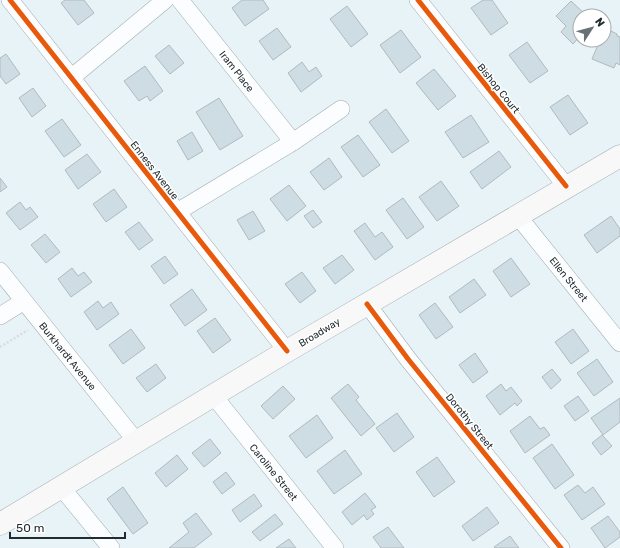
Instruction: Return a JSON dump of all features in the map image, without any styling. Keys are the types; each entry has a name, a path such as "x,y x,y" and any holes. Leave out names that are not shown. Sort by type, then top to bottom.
{"main road":[{"name":"Broadway","path":"0,524 287,351 566,186 620,156"}],"street":[{"name":"Enness Avenue","path":"10,0 287,351"},
{"path":"71,78 165,0"},
{"name":"Iram Place","path":"180,0 293,142"},
{"name":"Bishop Court","path":"418,0 566,186"},
{"path":"177,212 293,142 341,109"},
{"name":"Ellen Street","path":"518,215 620,343"},
{"name":"Burkhardt Avenue","path":"0,271 136,441"},
{"path":"0,316 24,300"},
{"name":"Dorothy Street","path":"367,304 408,359 561,548"},
{"name":"Caroline Street","path":"213,396 335,548"},
{"path":"61,487 111,548"}],"path":[{"path":"0,347 30,329"}],"building":[{"path":"65,0 84,0 94,13 78,25 61,3"},
{"path":"242,0 263,0 269,9 245,26 232,8"},
{"path":"483,0 492,0 508,23 491,35 471,8"},
{"path":"571,1 578,8 572,8 572,43 561,32 566,26 556,16"},
{"path":"347,6 368,34 351,47 330,19"},
{"path":"277,28 291,47 273,60 259,41"},
{"path":"401,30 421,57 400,73 380,45"},
{"path":"612,32 620,37 620,65 616,63 614,68 592,59 597,48 612,48"},
{"path":"527,42 548,71 530,83 509,55"},
{"path":"169,45 184,63 170,74 155,56"},
{"path":"6,54 20,74 6,84 0,76 0,58"},
{"path":"302,62 309,72 316,67 322,76 301,92 288,73"},
{"path":"145,66 163,91 150,101 147,96 139,101 124,81"},
{"path":"434,69 456,96 438,110 416,83"},
{"path":"33,88 46,106 32,117 19,98"},
{"path":"568,95 588,123 570,135 550,107"},
{"path":"219,98 243,136 220,150 196,112"},
{"path":"386,109 409,141 392,153 369,122"},
{"path":"471,115 489,142 463,158 445,132"},
{"path":"62,119 81,145 64,157 45,131"},
{"path":"192,132 203,151 188,160 177,141"},
{"path":"358,135 380,165 363,177 341,147"},
{"path":"499,151 511,167 482,189 470,172"},
{"path":"87,154 101,172 78,189 65,170"},
{"path":"329,158 342,177 324,190 310,172"},
{"path":"0,178 7,187 0,192"},
{"path":"441,181 459,206 437,221 419,197"},
{"path":"289,185 306,206 287,221 270,199"},
{"path":"114,189 127,207 106,222 93,204"},
{"path":"403,198 424,227 407,239 386,210"},
{"path":"20,202 26,210 30,207 38,217 20,230 6,213"},
{"path":"313,210 322,222 313,228 304,216"},
{"path":"253,211 265,231 249,240 237,220"},
{"path":"611,216 620,229 620,236 597,253 584,235"},
{"path":"139,222 153,240 139,250 125,232"},
{"path":"365,223 375,237 382,232 393,247 375,260 354,231"},
{"path":"45,234 60,252 46,263 31,245"},
{"path":"342,255 354,270 335,284 323,268"},
{"path":"165,256 178,274 164,284 151,266"},
{"path":"511,258 530,284 511,297 493,271"},
{"path":"72,268 78,276 84,272 92,282 71,297 58,279"},
{"path":"302,272 316,291 300,303 285,284"},
{"path":"474,279 486,295 460,313 449,297"},
{"path":"192,289 207,310 185,326 170,305"},
{"path":"98,301 103,308 111,302 119,314 97,330 84,312"},
{"path":"435,303 453,327 436,339 419,315"},
{"path":"215,318 231,340 213,353 197,331"},
{"path":"131,329 145,348 123,364 109,345"},
{"path":"573,329 589,351 571,364 555,342"},
{"path":"475,353 488,372 473,383 459,365"},
{"path":"597,359 613,382 594,396 577,373"},
{"path":"156,364 166,378 147,392 136,378"},
{"path":"552,369 561,380 551,389 542,377"},
{"path":"348,384 359,397 356,400 375,424 361,436 331,398"},
{"path":"501,384 506,391 511,387 522,401 517,406 515,403 500,415 486,396"},
{"path":"283,386 295,399 273,419 261,406"},
{"path":"578,396 589,411 575,421 564,406"},
{"path":"620,398 620,422 603,435 591,418"},
{"path":"397,413 414,437 394,452 376,428"},
{"path":"317,415 333,438 306,458 289,436"},
{"path":"530,416 540,429 544,427 550,435 525,453 510,431"},
{"path":"602,435 612,446 601,455 592,443"},
{"path":"210,439 221,453 204,467 192,453"},
{"path":"552,444 574,475 555,489 533,458"},
{"path":"345,450 362,474 334,494 317,471"},
{"path":"177,455 188,469 166,487 155,473"},
{"path":"437,457 455,482 434,497 416,472"},
{"path":"226,472 235,484 222,494 213,482"},
{"path":"578,485 585,493 593,487 605,504 582,520 564,495"},
{"path":"123,487 148,523 133,534 107,499"},
{"path":"365,493 376,507 371,510 374,514 367,520 364,515 352,525 342,512"},
{"path":"254,494 262,506 240,522 232,510"},
{"path":"487,507 499,523 473,541 462,526"},
{"path":"196,513 212,534 194,548 169,548 189,532 183,523"},
{"path":"275,514 283,524 260,541 252,532"},
{"path":"608,516 620,532 620,537 605,548 591,528"},
{"path":"388,527 404,548 381,548 373,537"},
{"path":"510,536 519,548 494,547"},
{"path":"289,539 296,548 276,548"}],"cycle path":[{"path":"10,0 287,351"},
{"path":"418,0 566,186"},
{"path":"367,304 408,359 561,548"}]}
